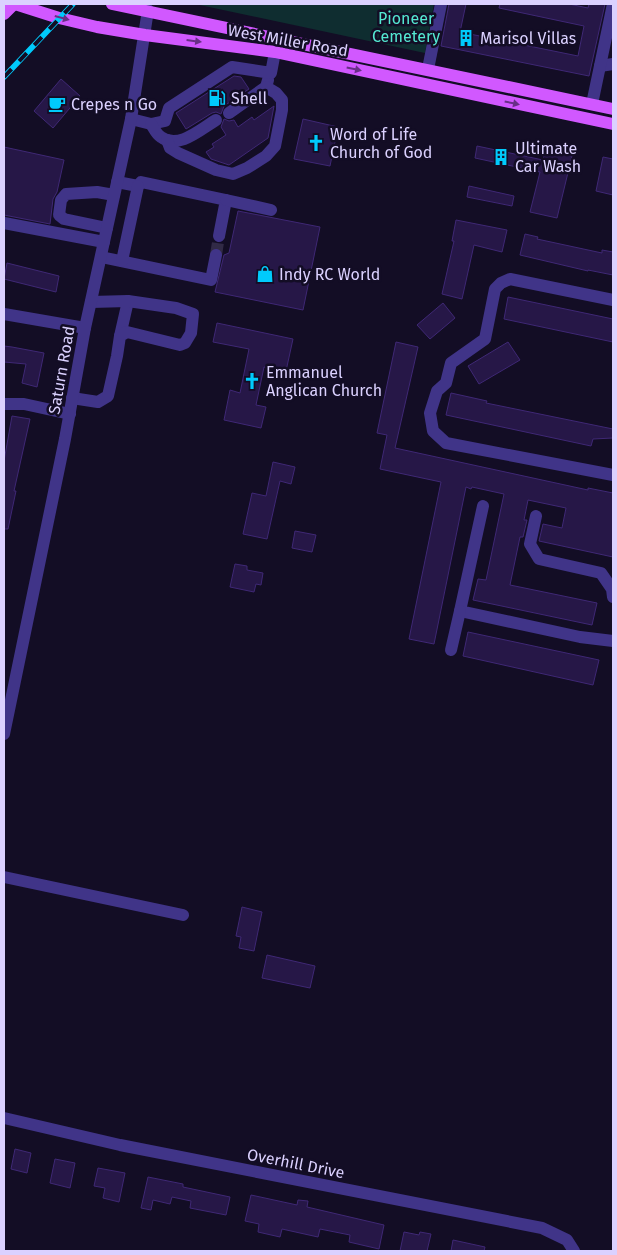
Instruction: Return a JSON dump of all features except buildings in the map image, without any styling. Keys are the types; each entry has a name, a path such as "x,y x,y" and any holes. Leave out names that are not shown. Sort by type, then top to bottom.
{"main road":[{"path":"4,14 14,4"},
{"name":"West Miller Road","path":"14,4 59,18 145,35 275,52 613,124"},
{"name":"West Miller Road","path":"112,4 613,108"}],"street":[{"path":"428,69 441,4"},
{"path":"592,104 613,4"},
{"name":"Saturn Road","path":"4,734 70,414 85,328 131,119 148,10"},
{"path":"229,113 266,87 275,52"},
{"path":"600,66 613,64"},
{"path":"131,119 150,124 165,121 169,108 232,67 270,72"},
{"path":"167,140 170,148 178,154 216,170 233,174 246,168 266,156 275,146 282,110 282,100 276,93 266,87"},
{"path":"150,124 159,136 167,140 182,141 216,120"},
{"path":"117,182 138,186"},
{"path":"122,261 138,186 141,182 271,210"},
{"path":"106,228 64,219 59,215 61,200 66,194 97,192 114,195"},
{"path":"219,236 226,200"},
{"path":"4,223 104,242"},
{"path":"101,257 211,280 216,255"},
{"path":"613,300 510,280 501,283 495,289 485,338 451,363 446,383 437,391 430,413 433,431 446,443 613,475"},
{"path":"72,398 98,402 108,396 118,356 120,336 128,301"},
{"path":"91,302 128,301 176,308 193,314 191,333 185,343 180,345 127,332 120,336"},
{"path":"4,314 85,328"},
{"path":"4,404 24,404 70,414"},
{"path":"451,650 483,506"},
{"path":"536,516 530,544 539,559 601,573 612,588 613,596"},
{"path":"460,610 580,637 613,641"},
{"path":"4,877 183,914"},
{"name":"Overhill Drive","path":"4,1118 120,1145 542,1228 567,1240 574,1251"}],"green space":[{"name":"Pioneer Cemetery","path":"195,4 434,4 425,53"}],"tunnel":[{"path":"216,255 219,236"}],"railway":[{"path":"4,77 73,4"}],"place":[{"name":"Marisol Villas","path":"466,38"},
{"name":"Shell","path":"217,98"},
{"name":"Crepes n Go","path":"57,104"},
{"name":"Word of Life Church of God","path":"316,143"},
{"name":"Ultimate Car Wash","path":"501,157"},
{"name":"Indy RC World","path":"265,274"},
{"name":"Emmanuel Anglican Church","path":"252,381"}]}
